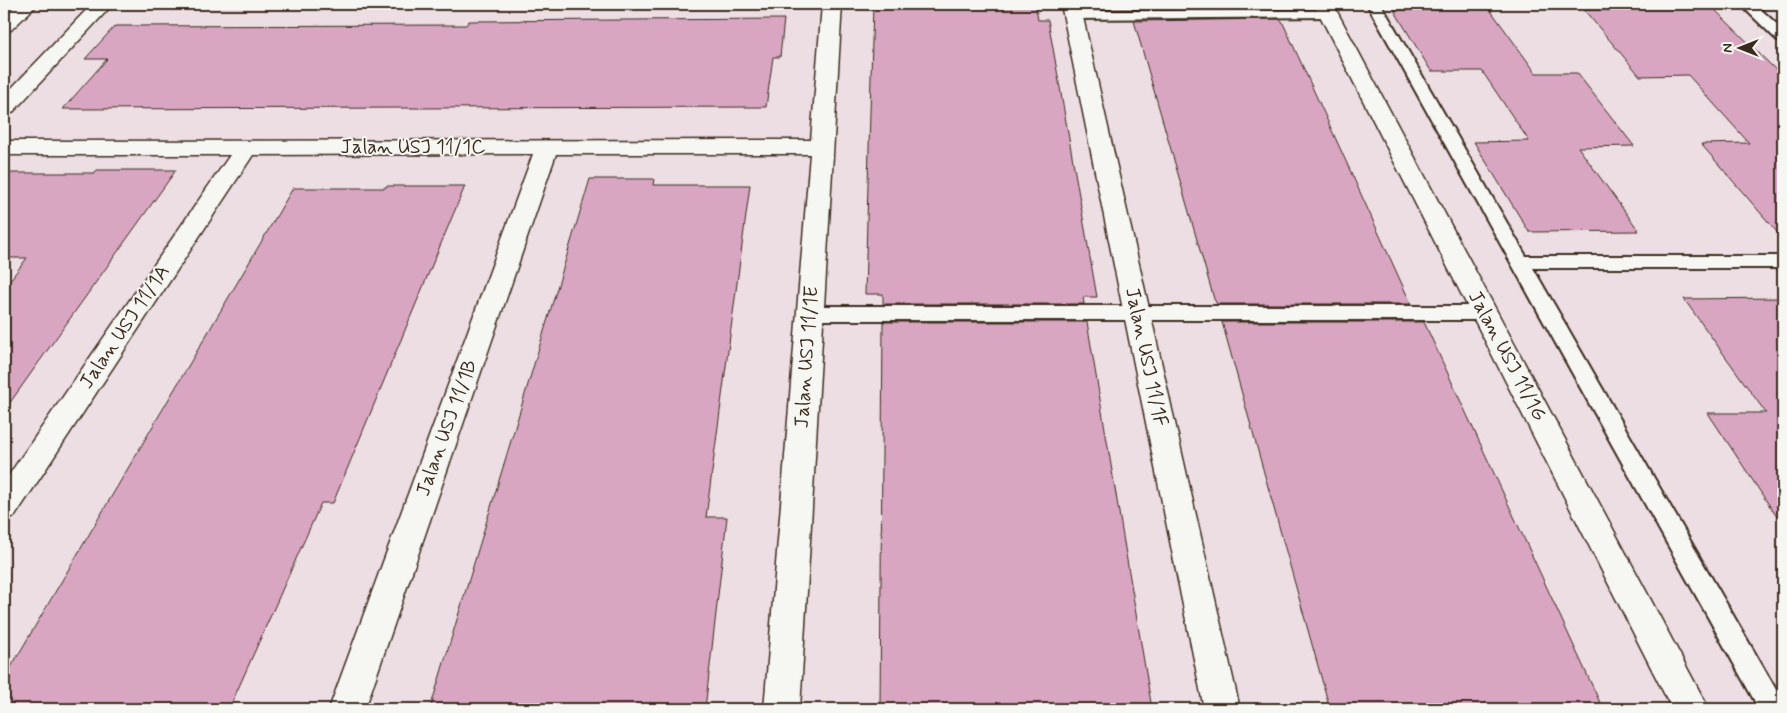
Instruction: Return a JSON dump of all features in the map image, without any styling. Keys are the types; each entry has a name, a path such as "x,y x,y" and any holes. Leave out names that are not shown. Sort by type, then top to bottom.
{"street":[{"path":"4,26 28,4"},
{"path":"4,108 103,4"},
{"name":"Jalan USJ 11/1E","path":"782,709 832,4"},
{"name":"Jalan USJ 11/1F","path":"1071,9 1222,709"},
{"name":"Jalan USJ 11/1G","path":"1325,9 1691,709"},
{"name":"Jalan USJ 11/1A","path":"4,507 247,147"},
{"name":"Jalan USJ 11/1B","path":"347,709 547,147"},
{"name":"Jalan USJ 11/1C","path":"4,148 822,147"}],"lane":[{"path":"1374,4 1773,709"},
{"path":"1747,4 1783,38"},
{"path":"1071,9 1325,9"},
{"path":"1520,262 1783,262"},
{"path":"810,313 1484,313"}],"building":[{"path":"873,4 1035,4 1038,20 1048,20 1097,297 1083,297 1084,304 883,304 883,294 865,294"},
{"path":"1134,4 1271,4 1273,8 1136,9"},
{"path":"1435,4 1486,4 1536,73 1577,73 1634,146 1578,147 1639,231 1529,232 1474,142 1529,141 1482,71 1431,71 1394,10 1439,10"},
{"path":"1625,4 1709,4 1783,77 1783,239 1701,144 1749,143 1688,75 1640,76 1584,10 1631,10"},
{"path":"784,19 780,57 773,57 766,107 63,109 107,59 85,59 115,26 466,25 469,21"},
{"path":"1278,19 1282,21 1411,304 1217,304 1214,299 1134,21"},
{"path":"97,170 176,170 4,411 4,288 27,258 4,258 4,173 94,173"},
{"path":"590,179 654,179 653,185 750,185 706,517 727,517 705,709 430,709"},
{"path":"386,186 465,186 333,503 321,503 229,709 4,709 4,679 293,188 385,188"},
{"path":"1783,298 1783,526 1708,413 1766,413 1684,299"},
{"path":"883,322 1087,322 1152,709 880,709"},
{"path":"1222,322 1424,322 1603,709 1330,709"}]}
